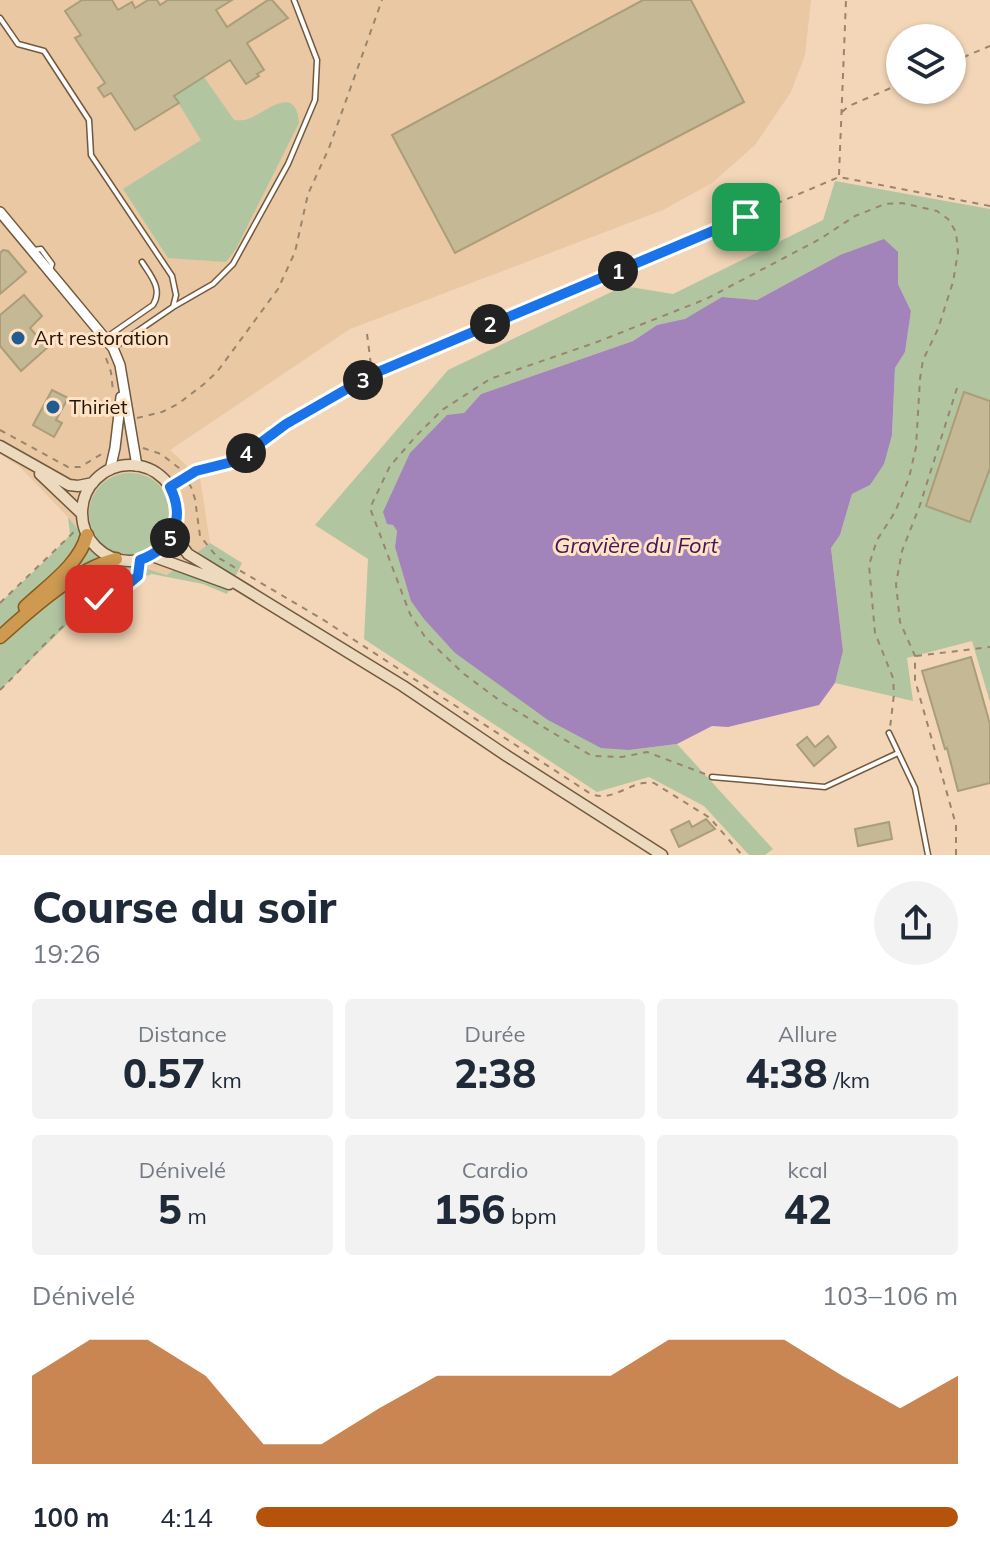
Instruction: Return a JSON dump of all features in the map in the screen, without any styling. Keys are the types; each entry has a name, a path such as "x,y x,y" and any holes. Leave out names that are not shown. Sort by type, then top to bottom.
{"highway":[{"path":"0,630 74,561 81,533"},
{"path":"0,637 80,574 116,559"}],"main road":[{"path":"0,446 69,485 93,483"},
{"path":"30,465 78,517"},
{"path":"137,466 156,473 170,487 177,505 173,534 168,543 152,556 140,560 116,559 81,533 78,517 93,483 110,470 137,466"},
{"path":"173,534 188,554 403,686 662,855"},
{"path":"152,556 203,573 276,607"}],"street":[{"path":"0,212 107,337 109,351 120,365 137,466"},
{"path":"110,470 122,385"}],"lane":[{"path":"109,351 213,284 233,264 288,164 315,100 317,60 294,0"},
{"path":"0,18 18,44 44,51 89,120 91,155 172,276 176,295 173,307"},
{"path":"107,337 157,300 156,282 142,262"},
{"path":"889,733 915,788 928,855"},
{"path":"712,777 825,787 898,753"}],"path":[{"path":"136,419 178,404 204,384 217,372 278,289 295,252 308,194 329,148 382,0"},
{"path":"839,177 846,0"},
{"path":"966,56 990,46"},
{"path":"841,113 849,106 886,90"},
{"path":"170,487 185,476 236,461 286,424 373,374 839,177 990,206"},
{"path":"712,777 647,752 622,757 592,756 503,703 464,674 425,637 410,614 370,508 390,466 417,435 442,410 490,379 597,342 706,299 820,239 855,216 885,204 902,203 937,211 954,227 958,241 949,294 923,360 916,447 909,478 895,512 877,540 869,565 875,633 893,678 889,733"},
{"path":"367,334 373,374"},
{"path":"109,351 113,397"},
{"path":"956,855 956,825 915,680 915,656 900,622 896,584 902,551 957,388"},
{"path":"0,430 68,467 80,467 111,450"},
{"path":"137,447 161,454 185,476 195,499 200,536 217,557 334,627 585,791 604,798 643,783 654,783 710,818 742,855"},
{"path":"0,603 81,533 78,517"},
{"path":"0,690 82,610 138,576 140,560"},
{"path":"915,656 989,648"}],"shaded area":[{"path":"0,0 811,0 805,55 791,92 755,145 712,183 663,210 350,329 170,450 200,478 210,543 168,575 98,554 20,467 0,454"}],"green space":[{"path":"204,77 234,120 248,119 286,102 297,111 299,123 236,249 226,262 168,258 123,189 201,140 174,96"},
{"path":"835,181 990,209 990,702 972,641 907,658 913,701 835,683 843,651 831,548 840,535 852,494 870,485 892,435 895,368 905,352 911,311 898,284 898,252 840,255 757,300 722,297 685,320 657,325 633,341 481,394 464,413 393,525 397,531 395,547 455,653 500,684 629,750 677,744 773,849 765,855 749,855 704,806 649,777 597,792 364,639 368,559 315,525 448,370 624,286 673,294 823,220"},
{"path":"130,473 146,476 159,485 168,498 171,514 168,530 159,543 146,552 130,555 114,552 101,543 92,530 89,514 92,498 101,485 114,476"},
{"path":"68,517 98,554 167,575 210,543 242,563 227,594 203,584 152,574 99,599 82,610 0,690 0,603 70,535"}],"water":[{"name":"Gravière du Fort","path":"884,239 898,252 898,284 911,311 905,352 895,368 892,435 884,464 870,485 852,494 840,535 831,548 843,651 835,683 819,705 728,727 712,726 677,744 629,750 601,748 548,720 455,653 424,619 411,601 395,547 397,531 393,525 387,524 383,512 410,453 447,415 464,413 481,394 633,341 657,325 685,319 722,297 757,300 840,255"}],"building":[{"path":"82,0 112,0 118,10 132,2 135,8 148,0 157,0 160,5 168,0 232,0 216,10 227,27 272,0 288,18 247,43 264,70 257,74 259,76 246,84 230,60 174,96 179,103 135,130 111,93 104,97 98,88 105,83 75,38 81,35 65,11"},
{"path":"643,0 691,0 744,102 455,253 392,135"},
{"path":"8,251 26,272 0,294 0,253"},
{"path":"24,295 42,316 30,328 47,348 21,371 0,346 0,315"},
{"name":"Thiriet","path":"52,390 68,398 56,420 62,423 54,437 33,425"},
{"path":"964,392 990,401 990,468 970,522 926,506"},
{"path":"971,657 990,724 990,783 958,791 922,671"},
{"path":"828,736 836,747 814,766 797,745 807,737 815,747"},
{"path":"706,819 715,829 679,847 671,830 689,821 692,827"},
{"path":"889,822 892,839 858,846 855,829"}],"place":[{"name":"Art restoration","path":"18,338"},
{"name":"Thiriet","path":"53,407"}],"route":[{"path":"99,599 126,586 138,576 140,560 152,556 168,543 178,515 170,487 185,476 236,461 286,424 373,374 746,217"}]}
